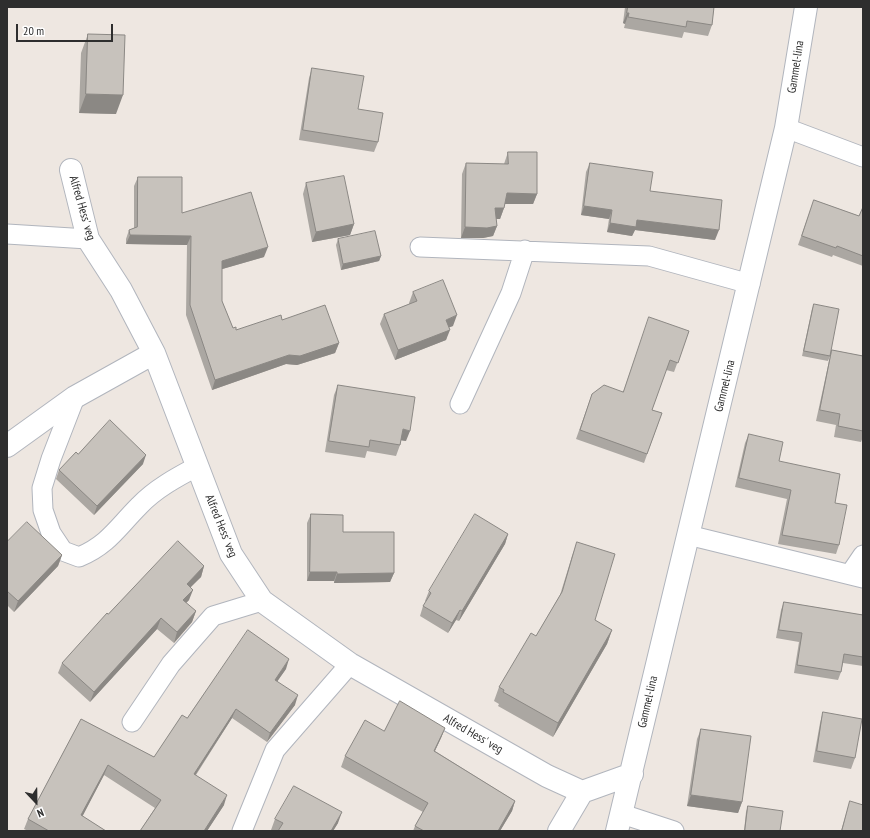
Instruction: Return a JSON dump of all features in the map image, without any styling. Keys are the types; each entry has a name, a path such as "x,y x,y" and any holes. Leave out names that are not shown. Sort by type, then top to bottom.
{"street":[{"name":"Gammel-lina","path":"620,822 688,535 750,284 786,128 806,7"},
{"name":"Alfred Hess' veg","path":"71,170 88,239 122,290 154,353 231,554 262,601 350,664 547,776 582,792"},
{"path":"7,446 75,397 154,353"},
{"path":"559,831 582,792 632,774"}],"lane":[{"path":"786,128 863,157"},
{"path":"7,234 88,239"},
{"path":"420,247 649,256 750,284"},
{"path":"460,404 511,293 525,250"},
{"path":"75,397 51,459 42,488 43,510 51,533 63,551 79,557 95,550 120,527 140,505 173,479 198,466"},
{"path":"688,535 856,576 863,556"},
{"path":"132,722 171,664 213,616 262,601"},
{"path":"242,831 275,750 350,664"},
{"path":"620,822 674,831"}],"building":[{"path":"628,7 714,7 712,25 687,21 686,27 628,17"},
{"path":"88,34 125,35 123,95 86,94"},
{"path":"312,68 364,76 358,109 383,113 378,142 303,130"},
{"path":"508,152 537,152 537,194 507,193 504,208 495,208 497,226 487,228 465,227 466,163 508,164"},
{"path":"590,163 653,172 650,191 722,200 719,230 637,220 636,227 610,223 612,210 584,206"},
{"path":"344,176 354,224 316,232 306,183"},
{"path":"138,177 182,177 182,213 251,192 268,247 222,261 222,301 233,328 236,327 236,330 281,315 282,320 325,305 339,343 300,356 289,355 215,380 190,305 191,236 130,235 129,230 137,227"},
{"path":"814,200 859,216 863,207 863,256 837,246 836,248 802,236"},
{"path":"375,231 381,256 343,264 338,239"},
{"path":"443,280 457,315 446,320 450,330 398,350 384,314 417,301 413,292"},
{"path":"814,304 839,309 830,356 804,351"},
{"path":"649,317 689,331 678,363 670,360 652,410 662,413 647,454 580,430 592,394 604,385 623,392"},
{"path":"832,350 863,356 863,431 838,426 840,414 820,410"},
{"path":"338,385 415,397 410,431 403,429 400,445 370,440 369,447 329,441"},
{"path":"110,420 146,455 97,506 59,470 76,452 78,454"},
{"path":"749,434 783,442 779,461 840,474 835,503 847,505 839,545 782,535 791,490 739,478"},
{"path":"311,514 343,515 343,532 394,532 394,573 337,574 337,572 310,572"},
{"path":"475,514 508,534 462,611 460,610 452,623 423,606 431,593 429,591"},
{"path":"27,522 62,555 18,601 7,591 7,542"},
{"path":"178,541 204,566 187,584 193,590 183,600 196,611 177,632 161,618 94,692 62,663 107,613 108,614"},
{"path":"577,542 615,554 595,620 612,630 558,723 503,692 504,690 499,687 531,633 536,636 562,592"},
{"path":"784,602 863,615 863,657 844,654 841,672 797,665 802,633 779,630"},
{"path":"248,630 289,659 275,680 298,695 270,733 236,709 194,774 227,795 204,831 140,831 161,800 108,765 81,815 106,831 49,831 28,819 81,719 154,757 182,715 187,718"},
{"path":"400,701 445,728 434,751 515,801 498,831 424,831 415,826 428,803 345,756 365,720 384,731"},
{"path":"823,712 862,719 855,758 817,751"},
{"path":"701,729 751,736 742,802 691,795"},
{"path":"294,786 342,812 331,831 278,831 283,823 275,819"},
{"path":"850,801 863,805 863,831 842,831"},
{"path":"748,806 783,811 780,831 745,831"}]}
